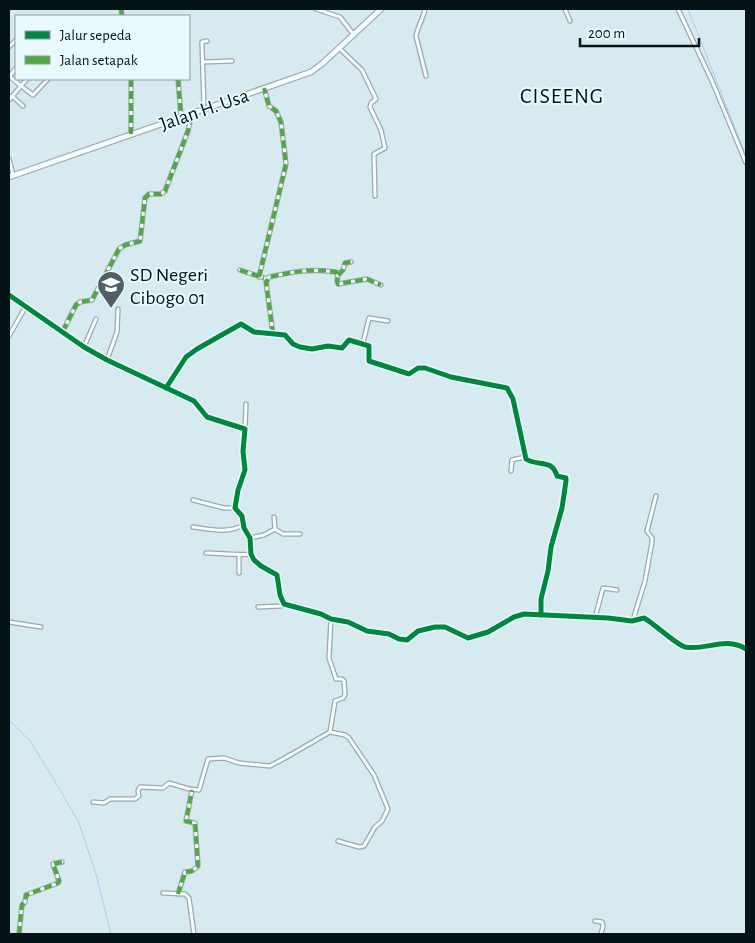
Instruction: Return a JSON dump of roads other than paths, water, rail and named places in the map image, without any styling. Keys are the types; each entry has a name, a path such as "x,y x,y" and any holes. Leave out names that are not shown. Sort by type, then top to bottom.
{"street":[{"path":"316,9 340,17 354,35"},
{"name":"Jalan H. Usa","path":"11,176 311,72 381,9"},
{"path":"425,9 416,36 426,76"},
{"path":"565,9 570,21"},
{"path":"678,9 746,163"},
{"path":"204,109 202,42 206,41"},
{"path":"339,48 362,70 376,99 371,103 370,107 381,130 386,148 374,154 375,196"},
{"path":"203,62 232,61"},
{"path":"9,77 33,95 47,80"},
{"path":"9,100 26,80"},
{"path":"131,80 131,134"},
{"path":"178,80 181,117"},
{"path":"259,276 286,164 280,122 276,111 269,106 264,88"},
{"path":"12,96 23,106"},
{"path":"64,331 76,305 80,302 92,300 119,249 125,245 140,242 145,198 149,194 161,194 165,191 188,131 192,113"},
{"path":"9,159 11,176"},
{"path":"350,262 345,263 343,270 338,275 338,284 367,280 381,285"},
{"path":"240,270 267,279 269,277 310,270 336,272 338,275"},
{"path":"267,279 273,334"},
{"path":"9,295 107,360 194,401 208,417 245,429"},
{"path":"9,336 26,306"},
{"path":"107,360 117,332 118,309"},
{"path":"363,343 369,318 388,321"},
{"path":"84,346 96,319"},
{"path":"166,388 186,357 239,325 244,325 254,332 284,336 296,346 308,349 328,346 342,348 349,340 363,343 370,348 369,361 409,374 418,368 426,368 451,377 507,388 513,399 525,457 532,462 547,464 553,467 557,476 566,478 562,508 551,547 542,599 542,615"},
{"path":"235,508 238,490 245,470 243,451 246,404"},
{"path":"511,471 512,460 525,457"},
{"path":"633,621 645,581 652,542 651,536 647,531 656,496"},
{"path":"193,500 224,508 235,508 242,516 243,525 250,538 251,554 261,566 277,575 280,595 284,604"},
{"path":"274,517 275,530"},
{"path":"193,527 232,530 243,525"},
{"path":"250,538 275,530"},
{"path":"275,530 283,534 300,534"},
{"path":"206,553 228,553 239,556 251,554"},
{"path":"239,556 239,572"},
{"path":"595,618 603,588 617,590"},
{"path":"258,607 281,606 284,604 321,614 331,619 348,622 367,631 389,634 404,640 424,628 435,626 445,627 468,638 488,632 514,616 524,614 633,621 638,618 644,618 685,647 735,644 746,649"},
{"path":"330,732 336,701 343,698 345,691 344,681 342,678 336,679 329,658 331,619"},
{"path":"9,622 41,627"},
{"path":"93,802 104,803 110,799 135,799 138,796 140,787 163,788 170,783 197,790 200,788 208,759 224,758 239,764 270,766 330,732 346,735 349,738 374,775 388,810 362,847 338,841"},
{"path":"178,894 185,872 192,871 198,866 195,824 186,821 192,790"},
{"path":"19,934 22,905 25,902 26,895 58,883 59,881 52,864 62,862"},
{"path":"163,893 185,894 189,898 194,934"},
{"path":"595,921 602,922 603,924 601,934"}],"waterway":[{"path":"688,9 746,156"},
{"path":"9,720 31,742 79,823 96,874 111,934"}],"place":[{"name":"SD Negeri Cibogo 01","path":"111,309"}],"district":[{"name":"CISEENG","path":"562,95"}]}
